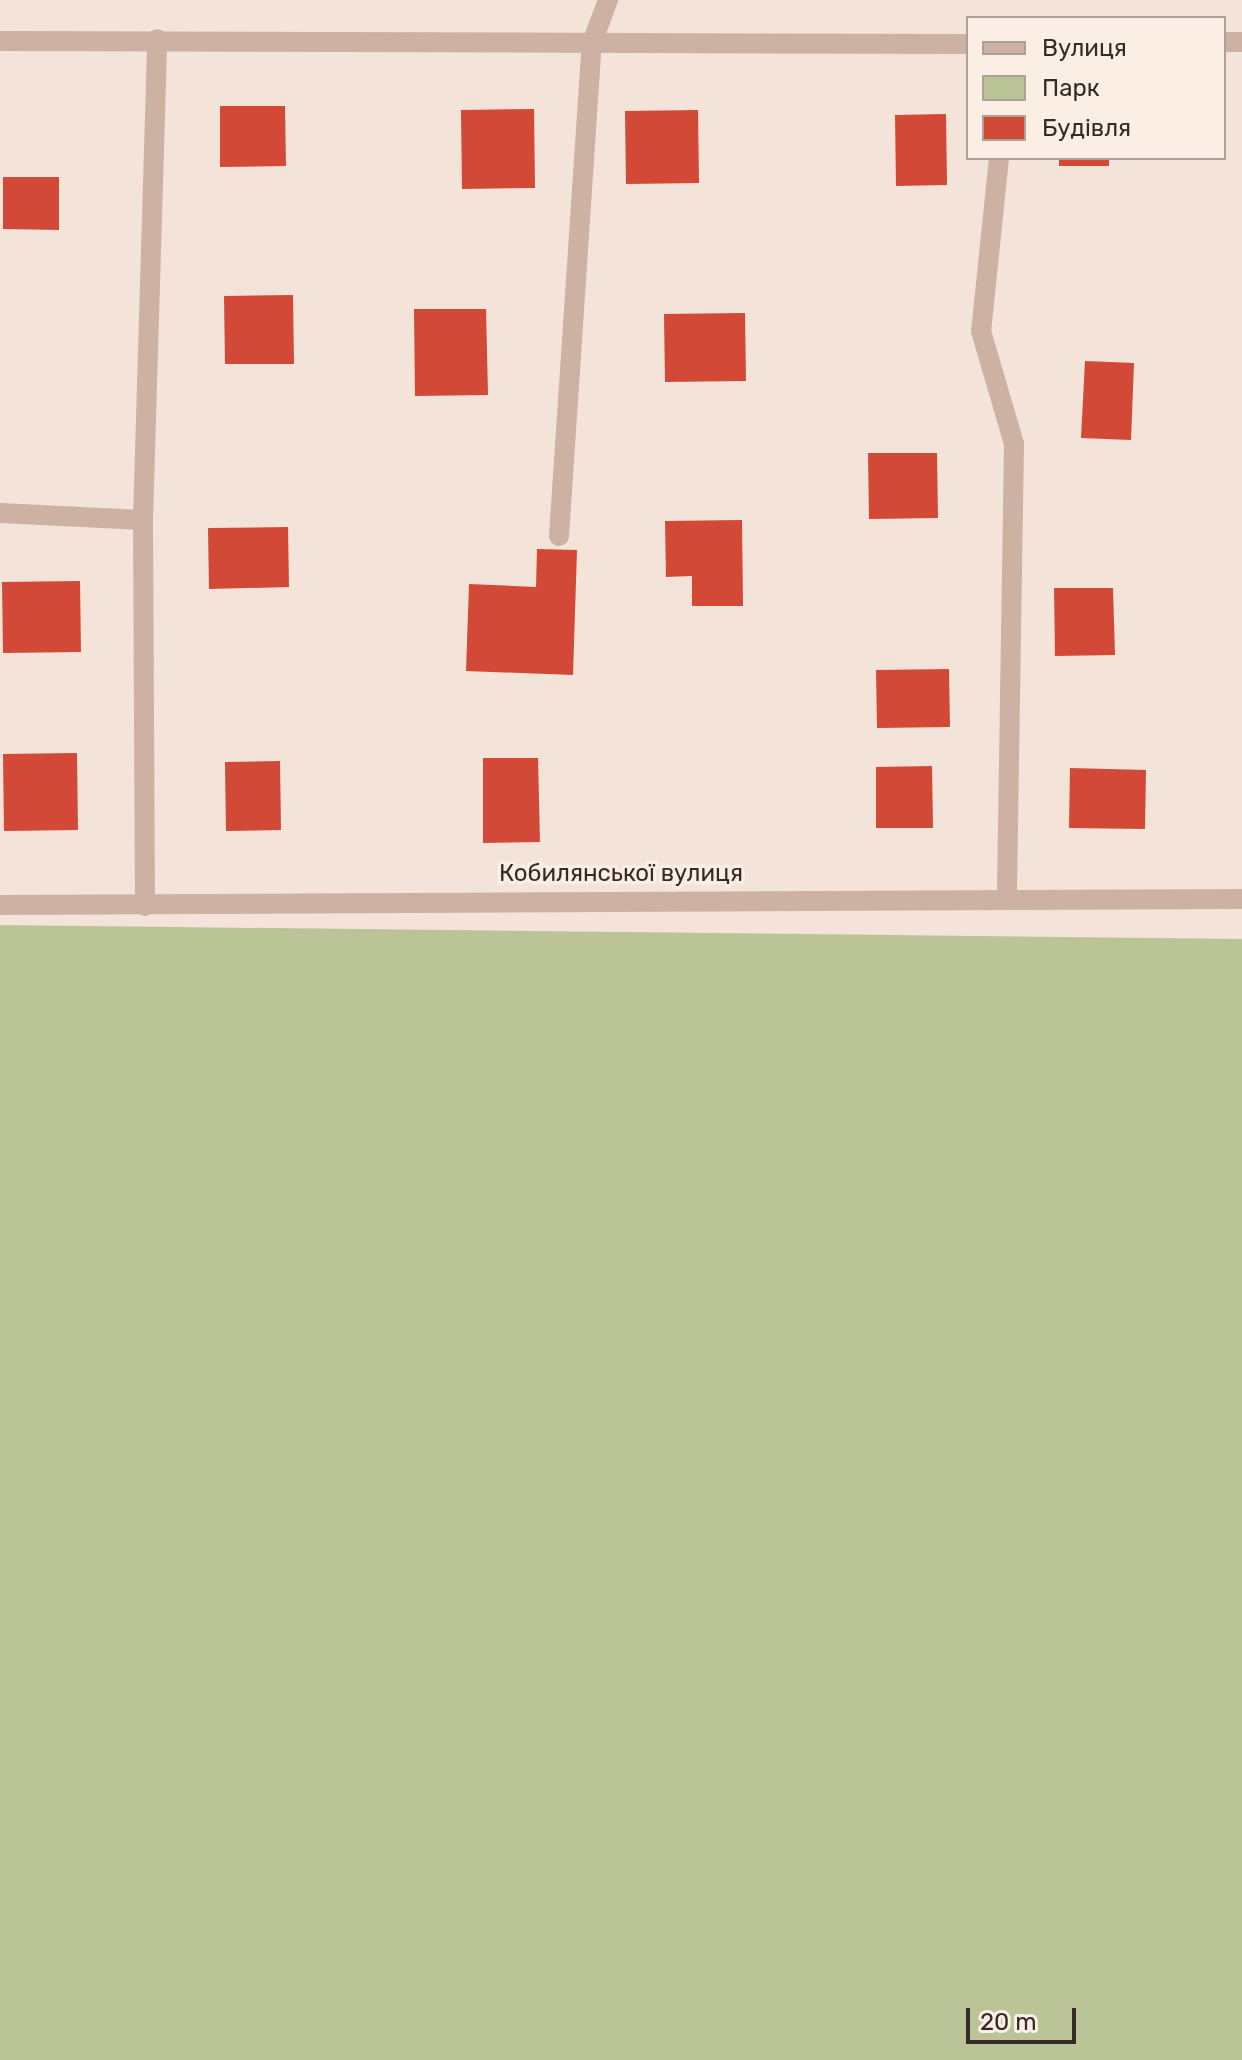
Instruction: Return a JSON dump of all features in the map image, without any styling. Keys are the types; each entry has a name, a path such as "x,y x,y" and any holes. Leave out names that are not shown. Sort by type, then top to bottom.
{"street":[{"path":"559,536 592,43 608,0"},
{"path":"145,906 143,520 157,39"},
{"path":"0,41 157,39 966,44"},
{"path":"999,160 981,331 1014,444 1007,900"},
{"path":"0,513 143,520"},
{"name":"Кобилянської вулиця","path":"0,905 1242,899"}],"green space":[{"path":"0,925 1242,939 1242,2060 0,2060"}],"building":[{"path":"220,106 285,106 286,166 220,167"},
{"path":"534,109 535,188 462,189 461,110"},
{"path":"698,110 699,183 626,184 625,111"},
{"path":"946,114 947,185 896,186 895,115"},
{"path":"1059,160 1109,160 1109,166 1059,166"},
{"path":"3,177 59,177 59,230 3,229"},
{"path":"293,295 294,364 225,364 224,296"},
{"path":"414,309 486,309 488,395 415,396"},
{"path":"745,313 746,381 665,382 664,314"},
{"path":"1085,361 1134,363 1131,440 1081,438"},
{"path":"868,453 937,453 938,518 869,519"},
{"path":"742,520 743,606 692,606 692,576 666,577 665,521"},
{"path":"288,527 289,587 209,589 208,528"},
{"path":"537,549 577,550 573,675 466,671 469,584 536,587"},
{"path":"80,581 81,652 3,653 2,582"},
{"path":"1054,588 1113,588 1115,655 1055,656"},
{"path":"949,669 950,727 877,728 876,670"},
{"path":"77,753 78,830 4,831 3,754"},
{"path":"483,758 538,758 540,842 483,843"},
{"path":"280,761 281,830 226,831 225,762"},
{"path":"932,766 933,828 876,828 876,767"},
{"path":"1070,768 1146,770 1145,829 1069,828"}]}
